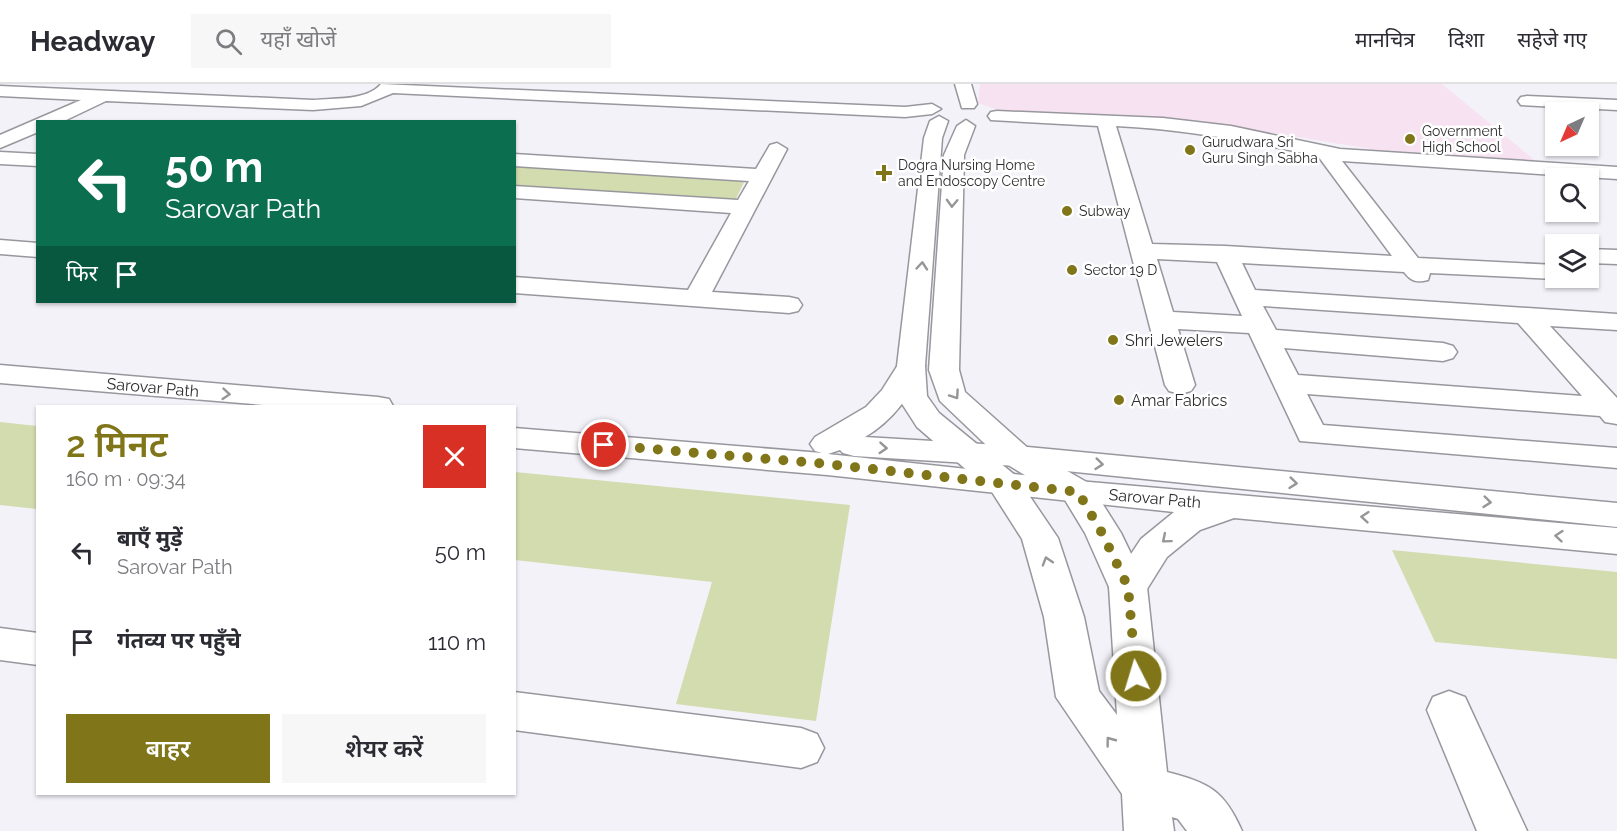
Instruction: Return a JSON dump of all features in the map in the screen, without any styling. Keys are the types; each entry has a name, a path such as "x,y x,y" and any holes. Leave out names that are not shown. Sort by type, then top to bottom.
{"street":[{"path":"947,84 948,114 911,366 912,396 927,420 964,453"},
{"path":"948,114 963,84"},
{"path":"0,92 313,105 376,96 390,87 423,92 431,90 948,114 988,108 997,116 1163,123 1231,132 1325,152 1443,163 1617,172"},
{"path":"1511,90 1545,112"},
{"path":"50,120 105,95"},
{"path":"343,120 352,113 361,99"},
{"path":"1527,101 1617,105"},
{"path":"1105,119 1180,385"},
{"path":"1599,121 1617,122"},
{"path":"0,142 36,126"},
{"path":"696,298 777,149"},
{"path":"1325,152 1449,311"},
{"path":"1599,153 1617,166"},
{"path":"943,154 949,315 944,370 951,395 1011,470 1040,538 1064,617 1078,697 1147,810"},
{"path":"0,158 36,160"},
{"path":"516,160 762,176"},
{"path":"516,192 746,207"},
{"path":"0,247 36,250"},
{"path":"1142,251 1545,254"},
{"path":"1225,253 1311,434 1617,458"},
{"path":"1403,254 1545,271"},
{"path":"1599,256 1617,257"},
{"path":"1599,275 1617,276"},
{"path":"516,285 789,305"},
{"path":"1246,297 1615,323"},
{"path":"1411,309 1475,397"},
{"path":"918,312 949,315"},
{"path":"1526,316 1614,410"},
{"path":"1162,320 1443,352"},
{"path":"825,444 867,424 879,414 893,400 911,366"},
{"name":"Sarovar Path","path":"0,374 366,405"},
{"path":"1286,383 1614,410"},
{"name":"Sarovar Path","path":"0,394 138,405"},
{"path":"516,418 825,444 964,453 1011,470"},
{"name":"Sarovar Path","path":"516,438 827,464 1011,470 1617,515"},
{"name":"Sarovar Path","path":"1011,470 1078,492 1617,541"},
{"path":"1078,492 1102,533 1128,587 1147,810"},
{"path":"1128,587 1154,548 1187,521 1236,505"},
{"path":"0,644 36,649"},
{"path":"1449,710 1502,831"},
{"path":"516,711 801,748"},
{"path":"1147,810 1193,801 1217,831"}],"shaded area":[{"name":"Government High School","path":"980,84 1442,84 1543,167 1395,153 1224,125 1146,116 1001,111 978,103"}],"green space":[{"path":"516,165 746,178 734,203 516,189"},
{"path":"0,422 36,426 36,509 0,505"},
{"path":"516,472 850,505 816,721 676,704 712,582 516,560"},
{"path":"1392,550 1617,572 1617,659 1435,642"}],"place":[{"name":"Government High School","path":"1410,139"},
{"name":"Gurudwara Sri Guru Singh Sabha","path":"1190,150"},
{"name":"Dogra Nursing Home and Endoscopy Centre","path":"884,173"},
{"name":"Subway","path":"1067,211"},
{"name":"Sector 19 D","path":"1072,270"},
{"name":"Shri Jewelers","path":"1113,340"},
{"name":"Amar Fabrics","path":"1119,400"}],"route":[{"path":"604,445 827,464 1078,492 1102,533 1128,587 1136,676"}]}
